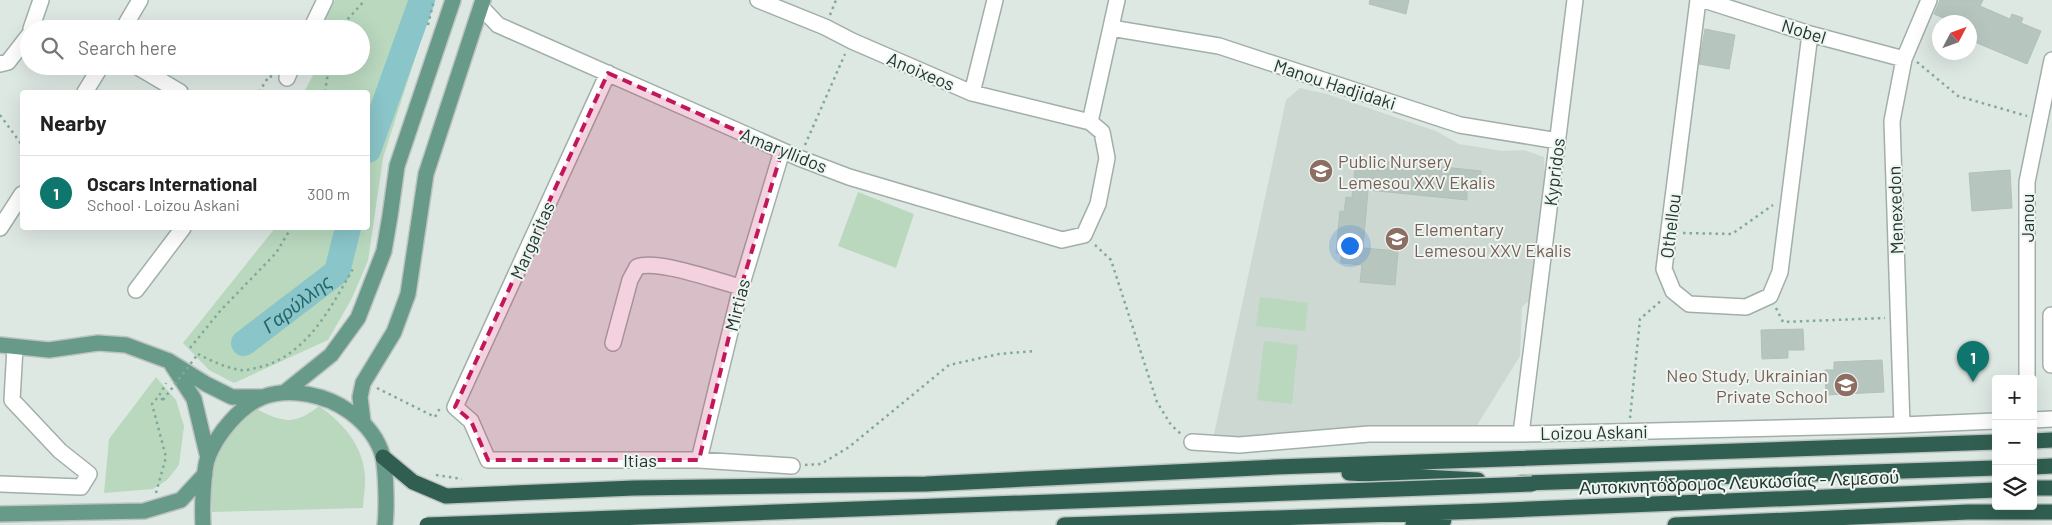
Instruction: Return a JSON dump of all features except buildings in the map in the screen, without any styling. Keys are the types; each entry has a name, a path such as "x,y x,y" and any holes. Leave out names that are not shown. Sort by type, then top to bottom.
{"highway":[{"path":"2037,441 2052,440"},
{"path":"383,457 413,482 446,496 634,488 926,484 1275,467 1992,442"},
{"path":"2037,466 2052,466"},
{"path":"1275,467 1532,484"},
{"name":"Αυτοκινητόδρομος Λευκωσίας - Λεμεσού","path":"1532,484 1992,468"},
{"path":"427,525 1532,484"},
{"path":"2037,488 2052,488"},
{"name":"Αυτοκινητόδρομος Λευκωσίας - Λεμεσού","path":"1484,511 1992,490"},
{"path":"1064,525 1484,511"},
{"path":"1413,525 1484,511"},
{"path":"1675,525 1968,512 2052,512"}],"main road":[{"path":"285,392 331,355 358,318 384,251 397,166 453,0"},
{"path":"363,422 360,397 363,383 394,332 408,294 426,174 482,4"},
{"path":"8,346 49,350 98,343 126,345 169,361 206,384 232,397 263,397 285,392 312,395 339,403 363,422 374,438 383,457 387,512 385,525"},
{"path":"169,361 194,399 208,458"},
{"path":"203,525 205,474 208,458 220,435 239,412 263,397"},
{"path":"0,514 144,511 180,500 205,474"}],"street":[{"path":"34,20 41,0"},
{"path":"128,20 140,0"},
{"path":"315,20 325,0"},
{"name":"Anoixeos","path":"758,0 826,27 852,41 972,93 1090,122"},
{"path":"972,93 995,0"},
{"path":"1084,236 1098,204 1107,158 1102,132 1090,122 1117,0"},
{"name":"Kypridos","path":"1521,434 1575,0"},
{"name":"Othellou","path":"1674,291 1664,269 1698,0"},
{"name":"Nobel","path":"1704,0 1810,34 1906,56"},
{"name":"Menexedon","path":"1902,426 1892,121 1906,56 1929,0"},
{"name":"Amaryllidos","path":"482,4 495,23 799,158 849,177 1062,240 1084,236"},
{"path":"472,31 495,23"},
{"name":"Manou Hadjidaki","path":"1112,28 1219,46 1460,125 1558,141"},
{"path":"1674,291 1689,304 1746,307 1770,296 1780,272 1810,34"},
{"path":"0,64 8,62 20,47"},
{"name":"Janou","path":"2026,372 2027,182 2052,60"},
{"name":"Margaritas","path":"488,460 471,421 456,407 608,73"},
{"path":"86,90 95,75"},
{"path":"151,75 177,90"},
{"name":"Mirtias","path":"699,460 740,287 782,151"},
{"path":"0,228 20,197"},
{"path":"136,290 181,230"},
{"path":"613,343 630,280 637,267 646,264 665,267 740,287"},
{"path":"2026,372 2052,366 2051,315"},
{"path":"0,484 81,487 88,474 60,451 12,400 8,346"},
{"path":"2037,420 2052,419"},
{"name":"Loizou Askani","path":"1192,442 1238,445 1369,434 1628,432 1902,426 1992,421"},
{"name":"Itias","path":"488,460 699,460 792,466"}],"path":[{"path":"347,20 364,0"},
{"path":"799,158 852,41"},
{"path":"1906,56 1958,96 2040,120"},
{"path":"325,90 328,75"},
{"path":"260,90 268,76"},
{"path":"0,115 20,142"},
{"path":"1669,233 1732,234 1790,194"},
{"path":"190,348 221,310 276,253 290,230"},
{"path":"1084,236 1111,260 1157,402 1171,425 1192,442"},
{"path":"159,396 164,400 198,354 218,364 243,371 270,365 292,352 307,340 335,301 354,267"},
{"path":"1628,432 1640,319 1674,291"},
{"path":"1770,296 1783,322 1899,318"},
{"path":"792,466 821,464 849,447 949,365 999,354 1035,351"},
{"path":"156,494 166,457 152,404 167,382"},
{"path":"375,387 436,416 440,408"}],"highlighted area":[{"path":"608,73 782,151 741,287 699,460 488,460 471,421 455,407"}],"shaded area":[{"name":"Elementary Lemesou XXV Ekalis","path":"1300,88 1327,94 1436,131 1459,144 1502,151 1524,150 1544,157 1545,181 1533,297 1522,307 1520,356 1476,427 1371,426 1213,439 1286,100"}],"green space":[{"path":"335,0 431,0 420,43 383,158 368,261 351,300 328,340 234,383 209,370 183,343 273,230 370,230 370,90 305,90 313,75 370,75 370,20 325,20"},
{"path":"858,192 914,214 896,268 838,246"},
{"path":"1260,297 1308,303 1305,331 1256,326"},
{"path":"1264,341 1298,345 1292,404 1257,400"},
{"path":"156,377 176,400 184,426 179,465 167,480 153,489 104,493 109,439"},
{"path":"319,406 344,427 360,454 365,480 363,508 212,512 212,481 215,458 219,446 234,428 256,409 274,417 288,420 302,417"}],"waterway":[{"name":"Γαρύλλης","path":"370,144 422,0"},
{"name":"Γαρύλλης","path":"244,343 337,272 348,230"}],"place":[{"name":"Public Nursery Lemesou XXV Ekalis","path":"1321,171"},
{"name":"Elementary Lemesou XXV Ekalis","path":"1397,239"},
{"name":"Oscars International","path":"1973,382"},
{"name":"Neo Study, Ukrainian Private School","path":"1846,385"}]}
